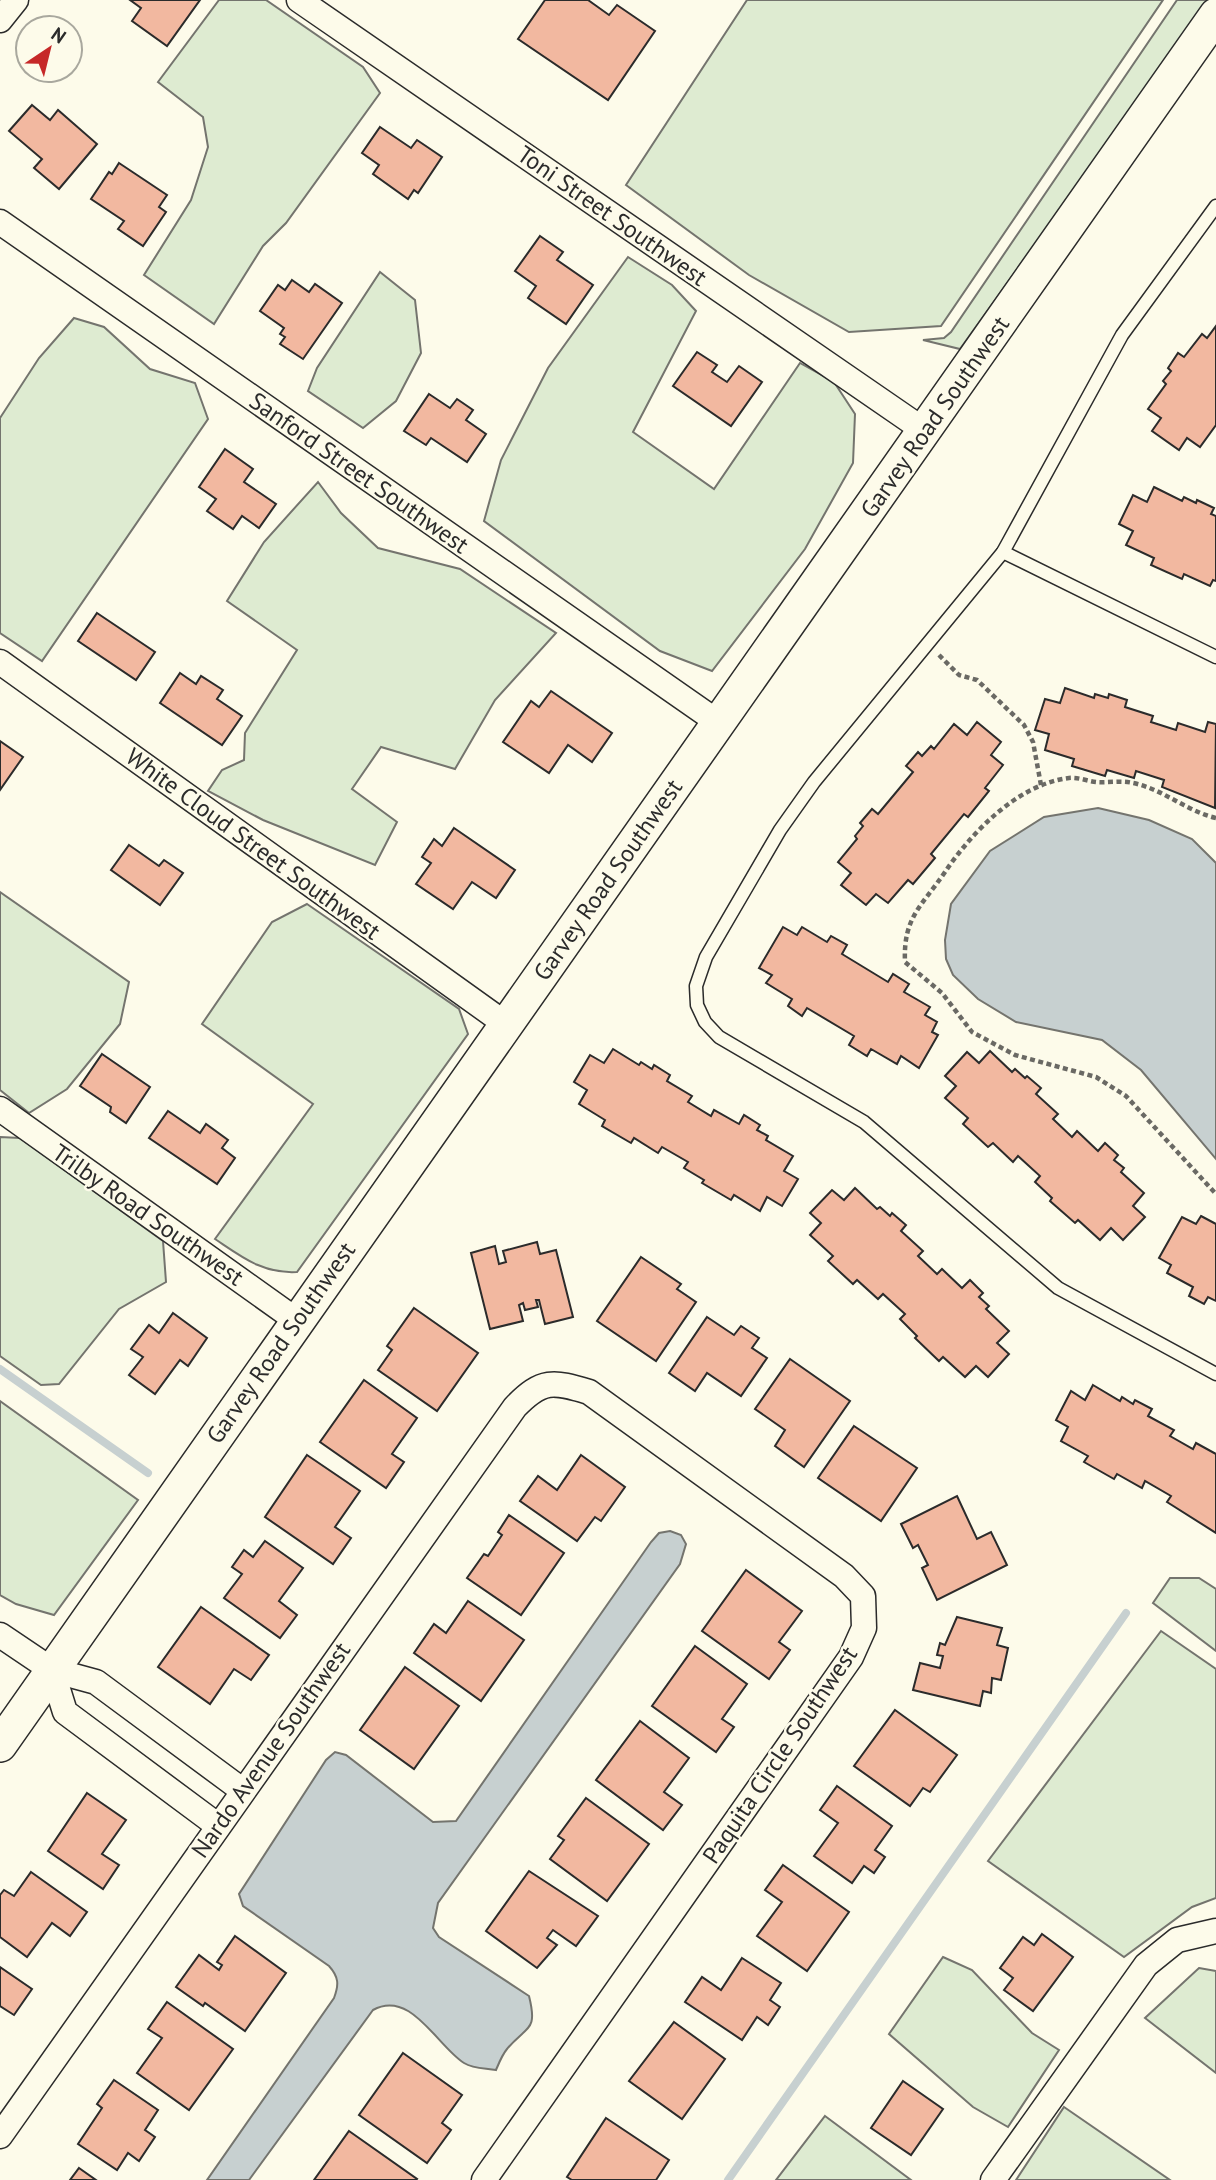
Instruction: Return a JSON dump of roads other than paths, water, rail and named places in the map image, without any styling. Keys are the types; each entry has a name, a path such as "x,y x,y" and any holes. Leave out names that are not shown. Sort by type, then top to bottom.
{"street":[{"path":"0,20 16,0"},
{"name":"Toni Street Southwest","path":"299,0 925,432"},
{"name":"Garvey Road Southwest","path":"0,1745 296,1320 507,1026 1216,15"},
{"name":"Sanford Street Southwest","path":"0,222 719,723"},
{"name":"White Cloud Street Southwest","path":"0,662 507,1026"},
{"name":"Trilby Road Southwest","path":"0,1109 296,1320"},
{"name":"Nardo Avenue Southwest","path":"0,2136 514,1407 533,1388 557,1382"},
{"name":"Paquita Circle Southwest","path":"484,2180 851,1657 864,1628 863,1596 844,1576 589,1392 557,1382"},
{"path":"0,1635 52,1670 96,1682 243,1790"},
{"path":"52,1670 65,1712 217,1825"},
{"path":"993,2180 1146,1965 1177,1940 1216,1931"}],"lane":[{"path":"1216,206 1122,335 1003,552 814,782 780,830 706,957 696,985 697,1005 705,1022 719,1037 864,1122 1058,1288 1216,1374"},
{"path":"1003,552 1216,657"}],"waterway":[{"path":"0,1369 148,1473"},
{"path":"728,2180 1126,1613"}]}
